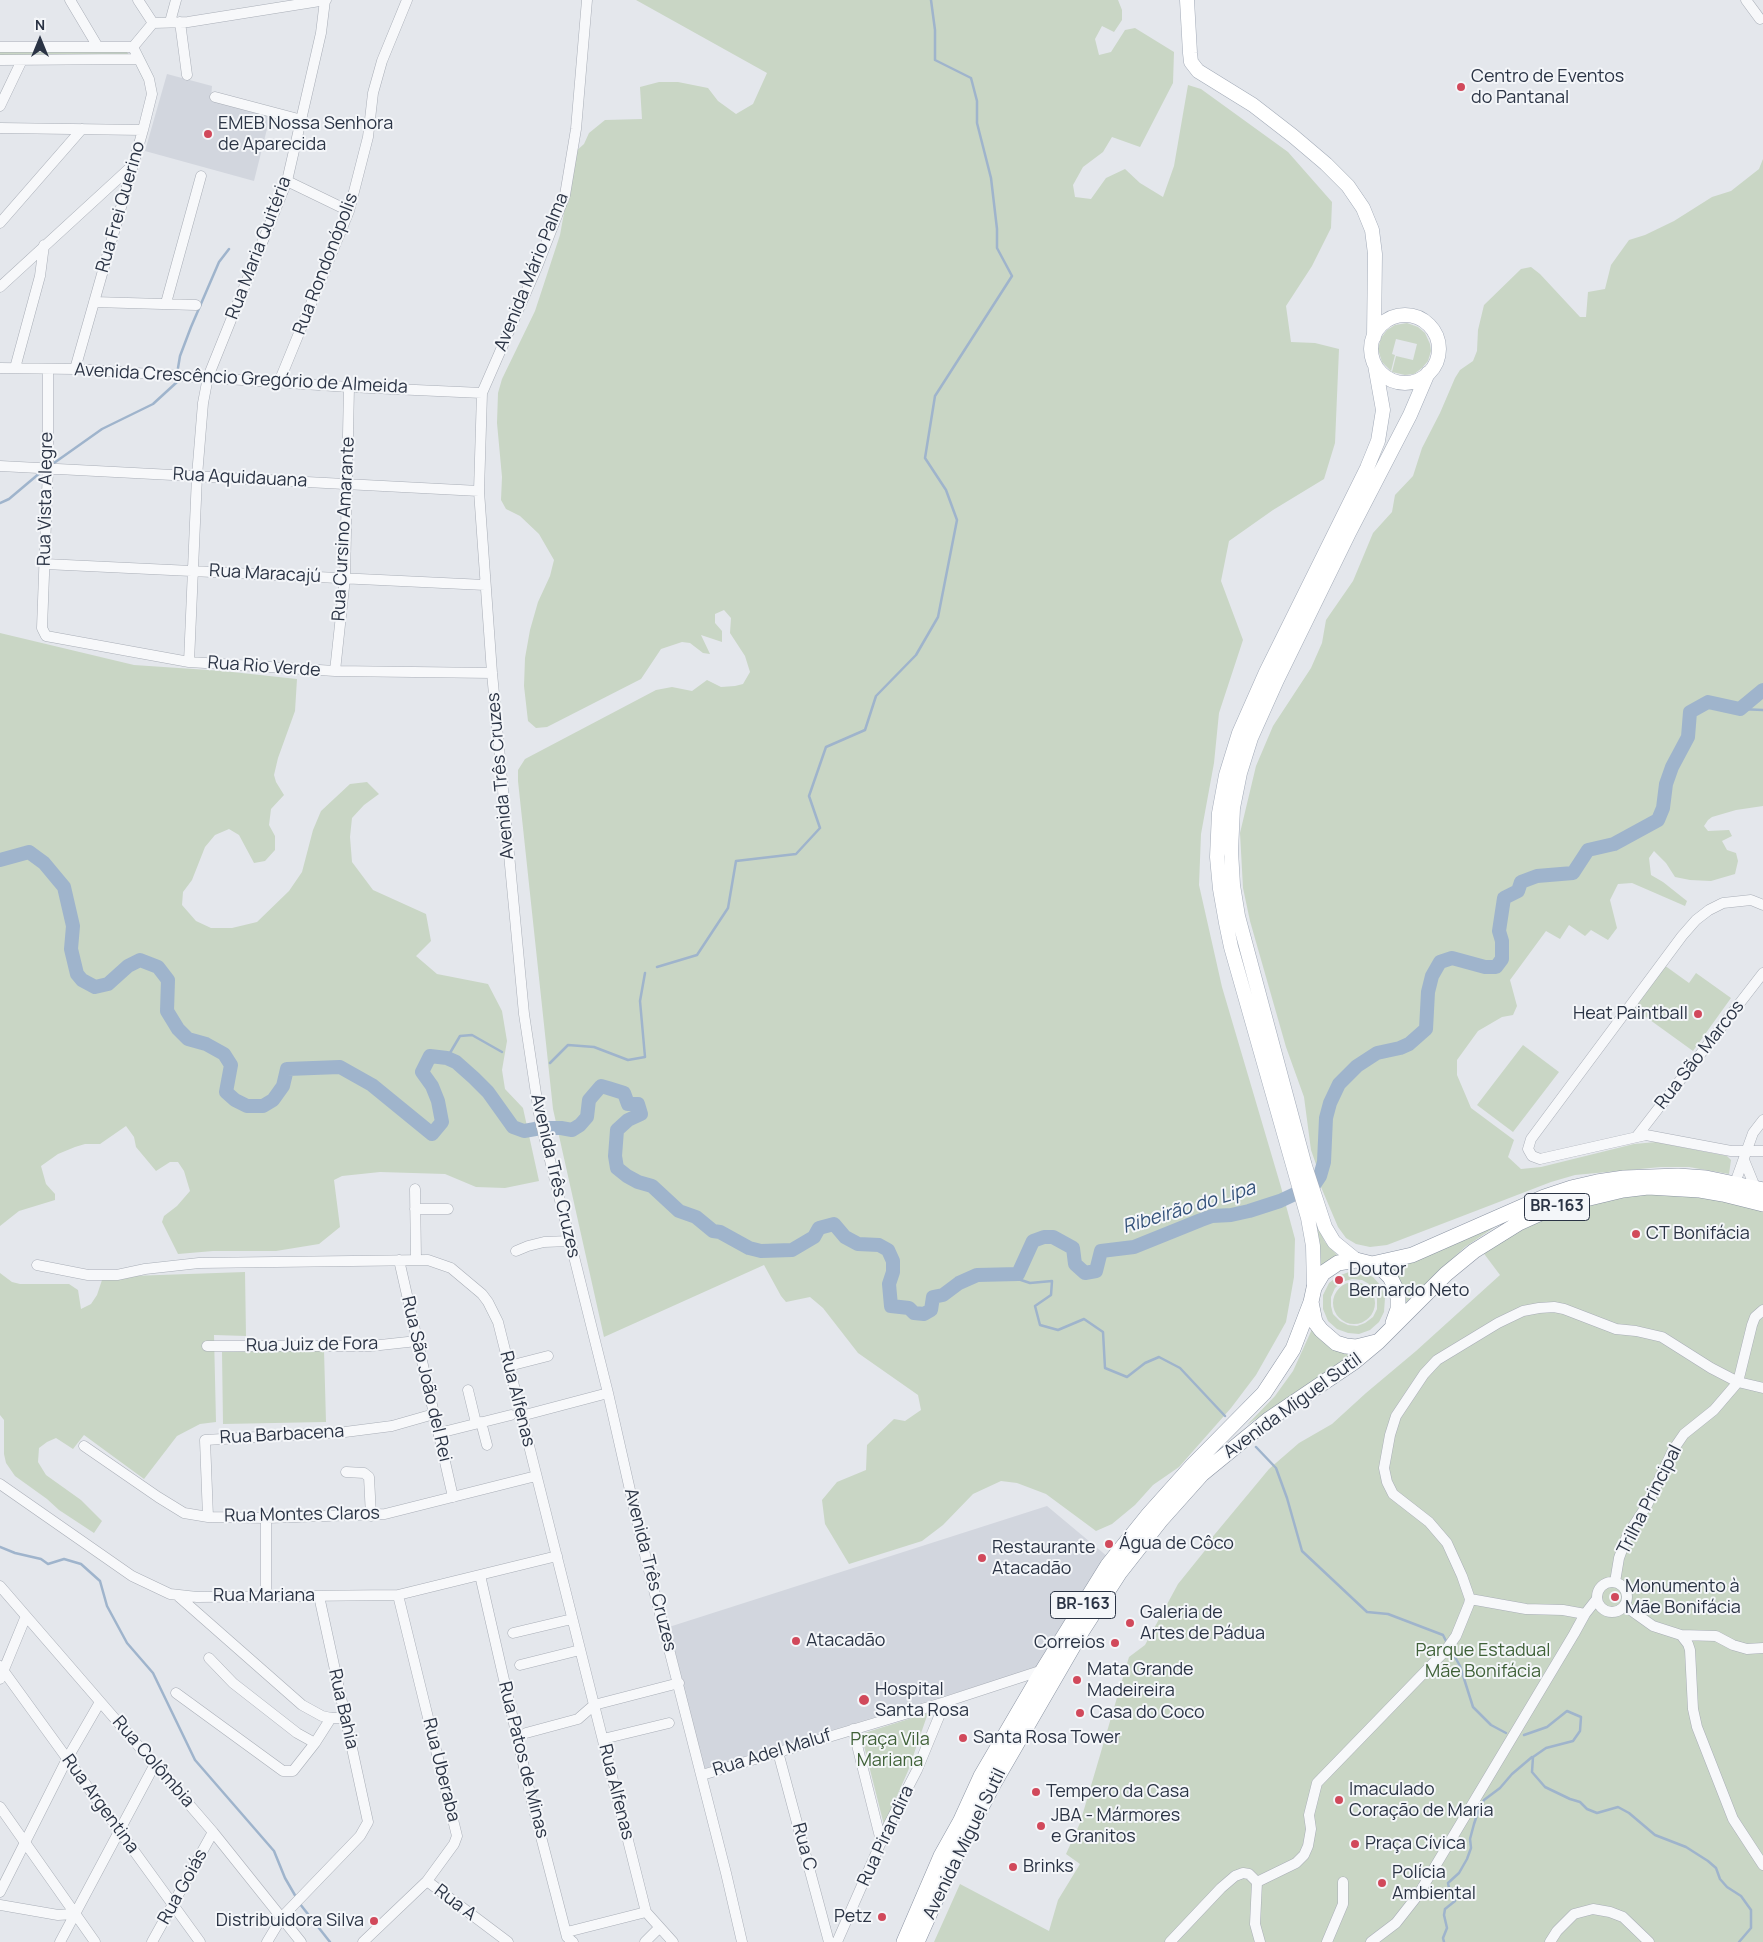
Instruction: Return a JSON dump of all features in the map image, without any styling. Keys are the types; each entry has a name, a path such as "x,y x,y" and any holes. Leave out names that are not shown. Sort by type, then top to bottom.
{"highway":[{"name":"BR-163","path":"1312,1295 1318,1280 1338,1263 1356,1260 1372,1264 1412,1255 1544,1197 1597,1182 1624,1178 1678,1176 1706,1178 1759,1189"},
{"name":"Avenida Miguel Sutil","path":"917,1942 952,1863 994,1783 1082,1631 1120,1572 1160,1521 1202,1474 1247,1435 1354,1362 1378,1342 1432,1288 1474,1251 1519,1223 1550,1209 1599,1195 1648,1187 1700,1190 1763,1204"},
{"path":"1372,1264 1390,1277 1395,1287 1398,1298 1397,1314 1390,1329"},
{"path":"1312,1295 1312,1312 1318,1326 1328,1338 1336,1343 1356,1347 1378,1342"},
{"name":"Avenida Miguel Sutil","path":"904,1942 941,1856 960,1822 981,1776 1043,1670 1110,1562 1149,1514 1192,1466 1240,1420 1276,1378 1293,1349 1312,1295"}],"main road":[{"path":"1187,0 1191,62 1198,71 1253,105 1326,164 1348,186 1364,208 1374,241 1374,337 1371,350 1383,410 1378,441 1367,468 1266,672 1239,734 1226,775 1219,813 1218,857 1220,890 1227,931 1310,1203 1329,1236 1339,1247 1356,1260"},
{"path":"1375,282 1384,304 1394,317"},
{"path":"1299,1168 1238,916 1233,885 1231,851 1233,808 1240,773 1251,738 1273,688 1349,533 1410,415 1439,352 1438,340 1433,330 1424,322 1414,317 1394,317 1383,323 1374,337"},
{"path":"1375,365 1386,377 1400,382 1415,381 1428,373"},
{"path":"1310,1203 1313,1246 1312,1295"}],"street":[{"path":"70,0 98,47"},
{"path":"138,0 153,23"},
{"path":"176,0 175,22 187,75"},
{"path":"0,47 132,47 153,23 175,22 325,0"},
{"name":"Rua Maria Quitéria","path":"189,662 197,476 203,403 208,377 287,181 322,33 325,0"},
{"name":"Rua Rondonópolis","path":"279,382 349,211 368,137 373,93 382,61 407,0"},
{"name":"Avenida Mário Palma","path":"482,393 538,267 565,195 576,129 587,0"},
{"path":"1746,0 1760,19"},
{"name":"Rua Frei Querino","path":"75,369 134,165 152,94 149,79 132,47"},
{"path":"0,60 138,59"},
{"path":"0,106 22,60"},
{"path":"215,97 302,120"},
{"path":"0,128 143,130"},
{"path":"0,223 82,129"},
{"path":"0,287 134,165"},
{"path":"166,303 201,176"},
{"path":"287,181 349,211"},
{"path":"14,368 40,276 44,246"},
{"path":"94,302 196,305"},
{"name":"Avenida Crescêncio Gregório de Almeida","path":"0,368 75,369 349,387 482,393"},
{"name":"Rua Vista Alegre","path":"42,628 48,468 48,369"},
{"name":"Rua Cursino Amarante","path":"335,671 345,578 349,387"},
{"name":"Avenida Três Cruzes","path":"482,393 479,491 492,673 524,1014 540,1120 608,1393 642,1543 679,1683 742,1942"},
{"name":"Rua Aquidauana","path":"0,466 479,491"},
{"name":"Rua Maracajú","path":"45,564 485,585"},
{"name":"Rua Rio Verde","path":"42,628 46,636 189,662 335,671 492,673"},
{"path":"1763,905 1751,900 1723,903 1709,910 1687,930 1531,1139 1529,1153 1540,1159 1637,1136 1655,1135 1745,1155 1763,1151"},
{"name":"Rua São Marcos","path":"1637,1136 1763,974"},
{"path":"1735,1183 1753,1133 1763,1120"},
{"path":"1745,1155 1759,1189"},
{"path":"414,1190 416,1260"},
{"path":"415,1210 448,1209"},
{"path":"516,1252 528,1246 544,1242 569,1241"},
{"name":"Rua São João del Rei","path":"399,1260 453,1497"},
{"name":"Rua Alfenas","path":"37,1265 88,1275 117,1275 145,1269 199,1263 428,1260 451,1268 482,1294 498,1322 509,1366 516,1415 536,1476 557,1556 646,1912 673,1942"},
{"path":"1257,1882 1296,1863 1304,1855 1308,1846 1311,1829 1309,1815 1317,1783 1449,1646 1461,1624 1470,1598 1447,1543 1429,1522 1393,1494 1387,1482 1384,1468 1390,1435 1396,1416 1424,1374 1437,1360 1498,1323 1524,1311 1554,1308 1564,1309 1616,1330 1636,1331 1662,1337 1711,1368 1738,1382 1763,1388"},
{"path":"1738,1382 1755,1317 1763,1310"},
{"name":"Rua Juiz de Fora","path":"207,1346 371,1346 417,1341"},
{"path":"509,1366 548,1356"},
{"name":"Trilha Principal","path":"1615,1582 1618,1558 1627,1536 1647,1505 1673,1450 1684,1434 1714,1410 1738,1382"},
{"path":"468,1390 487,1445"},
{"path":"439,1433 608,1393"},
{"name":"Rua Barbacena","path":"208,1517 205,1440 354,1431 392,1426 434,1414"},
{"name":"Rua Montes Claros","path":"84,1446 184,1513 208,1517 370,1516 391,1513 536,1476"},
{"path":"346,1472 364,1473 369,1477 370,1516"},
{"name":"Rua Mariana","path":"0,1484 132,1576 170,1594 177,1595 197,1597 398,1595 557,1556"},
{"path":"266,1518 266,1596"},
{"name":"Rua Patos de Minas","path":"480,1575 532,1802 568,1938"},
{"path":"1615,1582 1624,1587 1628,1596 1625,1606 1616,1612 1606,1611 1601,1608 1596,1600 1596,1594 1605,1583 1615,1582"},
{"name":"Rua Colômbia","path":"0,1586 213,1832 301,1942"},
{"path":"177,1595 302,1705 331,1718 345,1718"},
{"name":"Rua Uberaba","path":"371,1940 427,1881 454,1844 457,1836 398,1595"},
{"name":"Rua Bahia","path":"282,1917 360,1836 368,1822 319,1596"},
{"path":"1470,1598 1526,1608 1563,1610 1584,1614"},
{"path":"1371,1942 1396,1923 1418,1895 1574,1634 1584,1614 1596,1600"},
{"path":"1625,1606 1653,1626 1681,1635 1716,1636 1733,1645 1747,1649 1763,1648"},
{"path":"1,1672 26,1616"},
{"path":"513,1633 572,1619"},
{"path":"1681,1635 1690,1650 1693,1709 1705,1749 1738,1828 1763,1865"},
{"path":"520,1665 580,1650"},
{"path":"209,1658 233,1683 297,1733 315,1743"},
{"name":"Rua Adel Maluf","path":"702,1775 945,1702 1043,1670"},
{"name":"Rua Argentina","path":"1,1672 68,1759 200,1942"},
{"path":"526,1733 578,1719 594,1705 679,1683"},
{"path":"176,1693 284,1771 293,1771 315,1743 331,1718"},
{"path":"0,1892 68,1759 100,1702"},
{"name":"Rua Pirandira","path":"837,1942 881,1842 917,1770 945,1702"},
{"path":"602,1739 670,1723"},
{"path":"853,1729 881,1842"},
{"name":"Rua C","path":"778,1752 829,1942"},
{"path":"60,1942 155,1764"},
{"path":"0,1807 95,1942"},
{"name":"Rua Goiás","path":"152,1942 213,1832"},
{"path":"1170,1942 1221,1888 1235,1876 1243,1873 1249,1874 1257,1882 1255,1924 1260,1942"},
{"name":"Rua A","path":"427,1881 508,1942"},
{"path":"1327,1942 1343,1904 1344,1882"},
{"path":"0,1905 58,1914 74,1914"},
{"path":"1551,1940 1557,1930 1574,1914 1593,1909 1623,1917 1650,1942"},
{"path":"568,1938 646,1912"},
{"path":"267,1942 282,1917"},
{"path":"646,1942 659,1928"}],"shaded area":[{"name":"EMEB Nossa Senhora de Aparecida","path":"167,74 212,86 211,99 270,117 254,181 145,151"},
{"path":"1047,1506 1108,1557 1041,1667 703,1769 669,1627"}],"green space":[{"path":"636,0 1118,0 1122,10 1122,20 1114,32 1102,26 1095,39 1099,55 1111,52 1125,30 1135,28 1174,52 1173,83 1140,147 1112,137 1103,152 1083,167 1073,185 1075,197 1091,199 1106,178 1125,169 1140,183 1163,197 1174,166 1188,85 1201,89 1288,152 1332,202 1331,228 1312,266 1286,306 1291,342 1315,343 1339,349 1335,443 1324,479 1273,510 1229,541 1221,581 1243,640 1219,713 1214,763 1201,834 1199,885 1222,987 1295,1239 1294,1277 1286,1322 1256,1375 1231,1408 1179,1467 1153,1485 1135,1505 1112,1524 1096,1531 1046,1494 1017,1483 1001,1481 973,1494 943,1525 922,1541 849,1564 825,1524 822,1500 837,1482 866,1470 867,1445 894,1419 905,1421 921,1410 918,1395 858,1353 823,1308 810,1297 786,1302 764,1265 604,1337 553,1109 518,770 525,759 656,690 672,687 692,691 707,680 721,687 735,686 743,684 750,672 745,656 730,633 731,618 724,610 715,614 715,623 722,631 722,642 701,635 710,654 703,653 690,643 682,642 661,649 641,679 547,727 536,728 528,721 524,686 525,658 538,602 550,576 554,560 539,534 520,516 506,509 501,500 502,477 497,423 498,393 502,379 535,311 560,235 575,152 584,144 589,133 605,120 642,119 640,87 659,82 678,82 708,88 718,101 736,114 753,104 767,73"},
{"path":"0,49 125,49 131,58 0,58"},
{"path":"1763,159 1763,806 1736,810 1712,817 1704,826 1708,831 1729,830 1732,836 1722,841 1727,850 1736,853 1738,861 1735,874 1711,881 1675,877 1666,863 1654,851 1649,858 1651,875 1687,901 1685,906 1632,883 1618,884 1610,900 1617,928 1608,940 1591,930 1585,936 1569,925 1560,939 1546,931 1510,980 1517,1006 1513,1015 1502,1017 1478,1031 1457,1060 1457,1075 1471,1108 1514,1140 1508,1157 1521,1169 1541,1167 1634,1144 1656,1142 1727,1156 1731,1160 1729,1174 1689,1167 1661,1167 1575,1175 1551,1182 1387,1245 1370,1247 1356,1244 1346,1238 1338,1227 1321,1187 1318,1170 1311,1150 1304,1097 1286,1047 1250,921 1243,888 1240,833 1256,766 1273,726 1311,668 1322,643 1326,620 1353,581 1373,533 1392,512 1395,495 1413,476 1422,448 1455,378 1460,370 1473,361 1477,351 1478,330 1484,305 1521,269 1531,267 1540,274 1580,317 1586,317 1588,292 1605,289 1611,265 1629,240 1645,235 1674,221 1712,197 1731,191 1759,169"},
{"path":"1407,323 1418,327 1425,333 1431,351 1428,361 1422,368 1414,374 1405,375 1392,372 1396,356 1413,360 1417,344 1396,339 1392,354 1395,355 1391,371 1382,362 1378,349 1381,338 1387,330 1395,325"},
{"path":"0,633 134,665 223,671 297,679 295,711 274,775 284,795 271,809 269,825 275,836 275,850 265,861 254,863 239,835 229,829 215,835 205,847 192,880 183,892 182,905 196,921 211,928 232,928 257,922 289,891 302,872 313,830 321,811 350,784 367,782 379,794 364,805 352,818 350,837 352,862 373,890 426,914 431,941 416,956 437,974 488,984 502,1011 507,1041 502,1070 505,1089 523,1108 539,1181 505,1188 476,1187 445,1174 380,1172 342,1176 334,1180 340,1227 319,1244 276,1251 213,1251 178,1254 162,1222 164,1216 177,1206 190,1191 184,1171 178,1162 170,1162 156,1171 136,1147 134,1137 126,1126 100,1144 85,1144 75,1147 58,1154 41,1166 46,1184 55,1194 55,1200 19,1211 0,1226"},
{"path":"1664,965 1689,983 1696,973 1731,998 1693,1051 1632,1007"},
{"path":"1523,1045 1559,1072 1513,1132 1477,1105"},
{"name":"Parque Estadual Mãe Bonifácia","path":"1649,1192 1689,1193 1763,1208 1763,1942 934,1942 960,1884 1049,1931 1058,1900 1080,1864 1066,1854 1080,1823 1129,1657 1145,1645 1178,1584 1207,1548 1205,1546 1269,1469 1299,1443 1332,1424 1500,1275 1482,1251 1520,1227 1565,1209"},
{"path":"1498,1225 1465,1247 1402,1306 1387,1268 1399,1267"},
{"path":"1317,1226 1325,1242 1339,1257 1321,1268"},
{"path":"245,1272 246,1336 214,1335 216,1422 200,1424 177,1436 144,1479 84,1435 73,1449 56,1438 39,1448 38,1462 46,1475 81,1500 102,1521 94,1533 59,1510 15,1476 6,1463 4,1454 4,1420 0,1415 0,1273 12,1282 20,1284 69,1284 78,1290 81,1309 91,1304 97,1295 103,1277"},
{"path":"1349,1272 1361,1272 1373,1277 1381,1286 1385,1298 1384,1312 1379,1322 1370,1330 1359,1334 1348,1333 1337,1329 1328,1321 1323,1309 1323,1295 1329,1283 1338,1276","holes":["1352,1279 1362,1280 1375,1291 1377,1309 1373,1317 1365,1323 1357,1326 1348,1325 1340,1321 1333,1314 1331,1297 1335,1288 1342,1282"]},
{"path":"1354,1282 1369,1288 1375,1303 1369,1318 1354,1324 1339,1318 1333,1303 1339,1288"},
{"path":"1313,1327 1357,1351 1247,1425 1275,1396 1293,1371"},
{"path":"324,1350 326,1422 223,1424 222,1352"},
{"name":"Praça Vila Mariana","path":"928,1713 908,1771 884,1825 861,1734"}],"waterway":[{"path":"657,967 697,955 728,908 736,861 796,854 820,828 809,796 826,747 865,730 876,696 916,655 938,617 957,520 946,490 925,458 935,396 1012,276 997,248 997,229 991,178 977,123 977,101 971,78 935,60 935,30 931,0"},
{"path":"178,368 180,356 191,327 219,262 229,249"},
{"path":"54,463 102,429 153,404 177,382"},
{"path":"0,503 9,499 41,472"},
{"name":"Ribeirão do Lipa","path":"0,860 29,852 44,863 64,887 73,926 71,949 77,974 82,980 95,987 108,984 128,966 140,960 158,967 168,980 167,1011 178,1029 188,1039 206,1044 224,1054 231,1065 226,1092 235,1100 247,1106 263,1106 273,1100 283,1086 287,1069 340,1067 372,1085 432,1134 442,1122 438,1101 432,1086 422,1072 430,1056 447,1058 456,1062 488,1092 513,1127 524,1131 541,1128 572,1130 587,1117 589,1100 601,1086 608,1088 624,1093 628,1104 638,1104 641,1114 628,1120 617,1130 615,1156 617,1168 627,1176 652,1186 679,1211 696,1217 713,1231 720,1232 749,1248 761,1251 792,1250 814,1237 819,1228 834,1224 845,1237 858,1244 879,1245 888,1250 893,1261 893,1272 889,1284 891,1306 909,1308 914,1313 924,1314 931,1310 933,1297 943,1295 959,1283 977,1275 1018,1274 1033,1241 1044,1237 1053,1237 1073,1248 1075,1264 1085,1273 1096,1271 1101,1251 1134,1247 1212,1216 1231,1215 1280,1201 1314,1185 1320,1176 1324,1162 1326,1118 1330,1103 1339,1084 1357,1066 1377,1053 1409,1044 1426,1029 1428,992 1432,976 1440,962 1452,958 1485,967 1496,967 1502,959 1502,941 1499,931 1504,898 1518,891 1521,882 1537,876 1573,873 1588,850 1614,844 1658,820 1663,808 1666,784 1672,767 1688,737 1690,712 1708,702 1740,709 1763,690"},
{"path":"1740,709 1763,710"},
{"path":"550,1063 568,1045 594,1047 628,1060 645,1057 640,1001 645,973"},
{"path":"447,1058 460,1036 472,1035 502,1052"},
{"path":"1006,1275 1030,1283 1052,1281 1051,1295 1035,1306 1040,1325 1058,1330 1084,1319 1103,1332 1105,1368 1127,1377 1145,1363 1159,1357 1180,1368 1225,1416"},
{"path":"1256,1447 1276,1468 1287,1498 1302,1551 1367,1612 1388,1614 1443,1635 1447,1643"},
{"path":"0,1547 15,1553 41,1559 48,1564 64,1559 81,1564 100,1581 107,1606 127,1643 153,1673 195,1760 274,1851 285,1878 296,1897"},
{"path":"1451,1650 1460,1666 1473,1707 1491,1725 1506,1733"},
{"path":"1524,1735 1547,1727 1567,1711 1581,1717 1580,1731 1573,1741 1546,1748 1533,1757 1532,1772 1545,1787 1580,1802 1587,1809 1597,1813 1618,1807 1629,1813 1655,1835 1686,1847 1708,1861 1716,1868 1720,1879 1727,1887 1741,1896 1751,1910 1751,1928 1739,1942"},
{"path":"1444,1942 1443,1938 1447,1928 1444,1915 1445,1909 1455,1901 1453,1891 1449,1888 1448,1883 1459,1873 1467,1859 1471,1848 1470,1839 1479,1809 1484,1800 1500,1788 1512,1774 1532,1757"},
{"path":"300,1904 330,1942"}],"place":[{"name":"Centro de Eventos do Pantanal","path":"1461,87"},
{"name":"EMEB Nossa Senhora de Aparecida","path":"208,134"},
{"name":"Heat Paintball","path":"1698,1014"},
{"name":"CT Bonifácia","path":"1636,1234"},
{"name":"Doutor Bernardo Neto","path":"1339,1280"},
{"name":"Água de Côco","path":"1109,1544"},
{"name":"Restaurante Atacadão","path":"982,1558"},
{"name":"Monumento à Mãe Bonifácia","path":"1615,1597"},
{"name":"Galeria de Artes de Pádua","path":"1130,1623"},
{"name":"Atacadão","path":"796,1641"},
{"name":"Correios","path":"1115,1643"},
{"name":"Mata Grande Madeireira","path":"1077,1680"},
{"name":"Hospital Santa Rosa","path":"864,1700"},
{"name":"Casa do Coco","path":"1080,1713"},
{"name":"Santa Rosa Tower","path":"963,1738"},
{"name":"Tempero da Casa","path":"1036,1792"},
{"name":"Imaculado Coração de Maria","path":"1339,1800"},
{"name":"JBA - Mármores e Granitos","path":"1041,1826"},
{"name":"Praça Cívica","path":"1355,1844"},
{"name":"Brinks","path":"1013,1867"},
{"name":"Polícia Ambiental","path":"1382,1883"},
{"name":"Petz","path":"882,1917"},
{"name":"Distribuidora Silva","path":"374,1921"}]}
